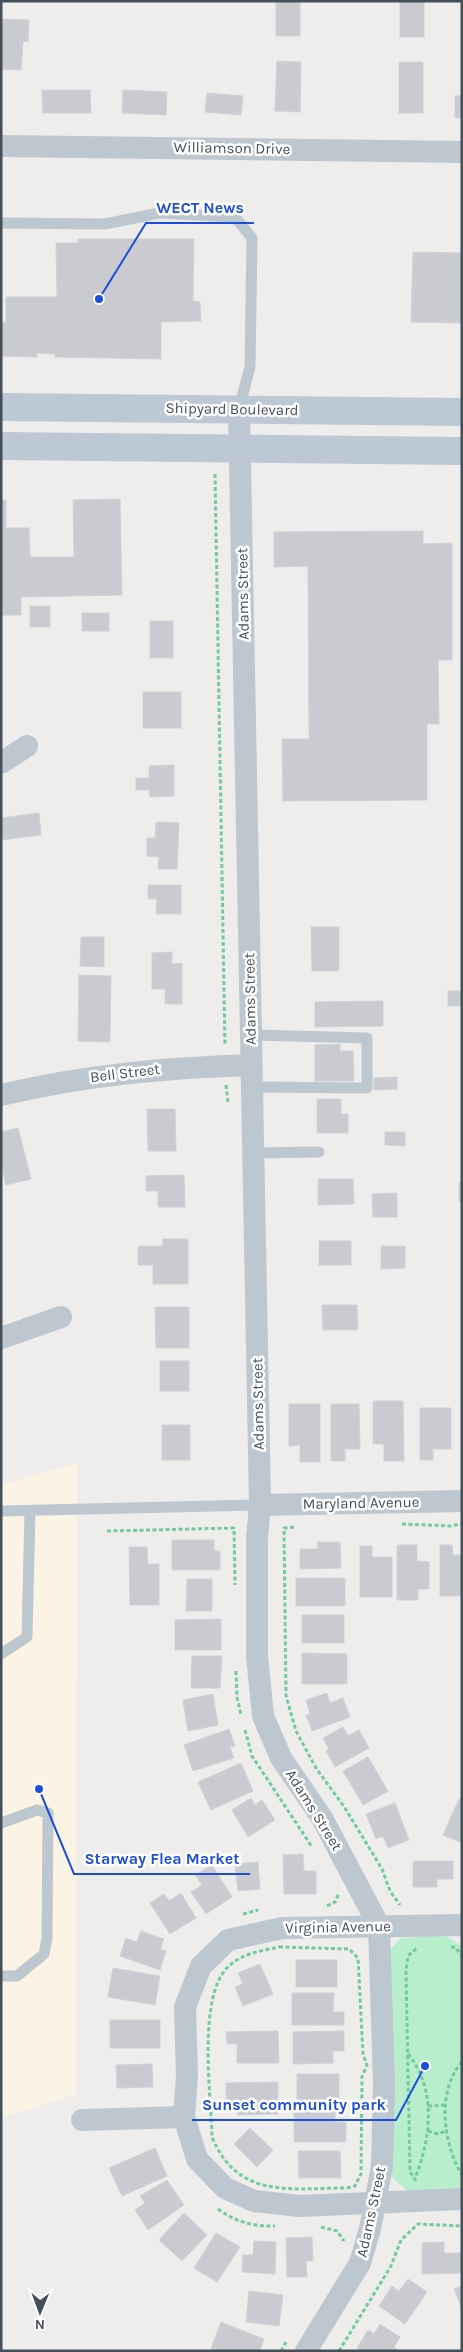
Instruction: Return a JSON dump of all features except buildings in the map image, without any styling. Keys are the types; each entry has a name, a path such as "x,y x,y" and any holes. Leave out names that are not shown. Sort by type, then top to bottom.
{"main road":[{"name":"Shipyard Boulevard","path":"1,406 462,412"},
{"path":"1,446 462,451"}],"street":[{"name":"Williamson Drive","path":"1,146 462,152"},
{"name":"Adams Street","path":"239,409 260,1505 257,1538 257,1656 263,1716 281,1758 322,1818 379,1926 384,2085 382,2167 375,2205 360,2263 297,2345"},
{"path":"1,763 27,746"},
{"name":"Bell Street","path":"1,1095 60,1082 140,1070 251,1065"},
{"path":"1,1338 61,1317"},
{"name":"Maryland Avenue","path":"260,1505 462,1501"},
{"name":"Virginia Avenue","path":"462,1925 273,1930 228,1940 200,1966 185,2007 187,2076 184,2117 197,2158 224,2188 254,2201 299,2206 375,2205 462,2199"},
{"path":"82,2120 184,2117"}],"lane":[{"path":"1,223 104,224 159,213 236,217 252,238 250,367 239,409"},
{"path":"251,1035 367,1038 367,1088 252,1087"},
{"path":"253,1153 319,1152"},
{"path":"1,1511 260,1505"},
{"path":"1,1654 27,1637 30,1511"},
{"path":"1,1823 38,1810 48,1813 47,1938 44,1954 17,1976 1,1976"}],"path":[{"path":"215,474 228,1102"},
{"path":"398,1524 450,1526 462,1524"},
{"path":"300,1526 284,1528 286,1696 296,1732 382,1869 397,1903 405,1908"},
{"path":"107,1530 234,1528 235,1593"},
{"path":"236,1667 236,1697 252,1756 316,1853"},
{"path":"322,1908 335,1902 339,1893 338,1885"},
{"path":"236,1916 261,1910"},
{"path":"420,2187 410,2172 406,1972 408,1956 416,1946 426,1947"},
{"path":"279,1947 349,1949 358,1958 362,2046 367,2064 362,2077 361,2174 355,2186 347,2188 277,2188 256,2185 229,2167 218,2153 212,2138 208,2015 215,1986 228,1966 250,1953 279,1947"},
{"path":"445,1947 455,1947 462,1956"},
{"path":"408,2054 416,2067 428,2106 428,2131 424,2157 414,2179"},
{"path":"462,2062 449,2089 446,2105 446,2132 456,2165 462,2174"},
{"path":"428,2106 446,2105"},
{"path":"428,2131 438,2134 446,2132"},
{"path":"210,2203 230,2218 261,2227 284,2225"},
{"path":"339,2351 391,2266 401,2240 418,2224 462,2226"},
{"path":"314,2226 337,2231 344,2240 344,2246"},
{"path":"281,2351 297,2345"}],"shaded area":[{"path":"77,1463 76,2094 1,2118 1,1485"}],"green space":[{"path":"444,1935 462,1946 462,2196 413,2197 392,2177 384,1956 401,1938"}],"place":[{"name":"WECT News","path":"99,299"},
{"name":"Starway Flea Market","path":"39,1789"},
{"name":"Sunset community park","path":"425,2066"}]}
